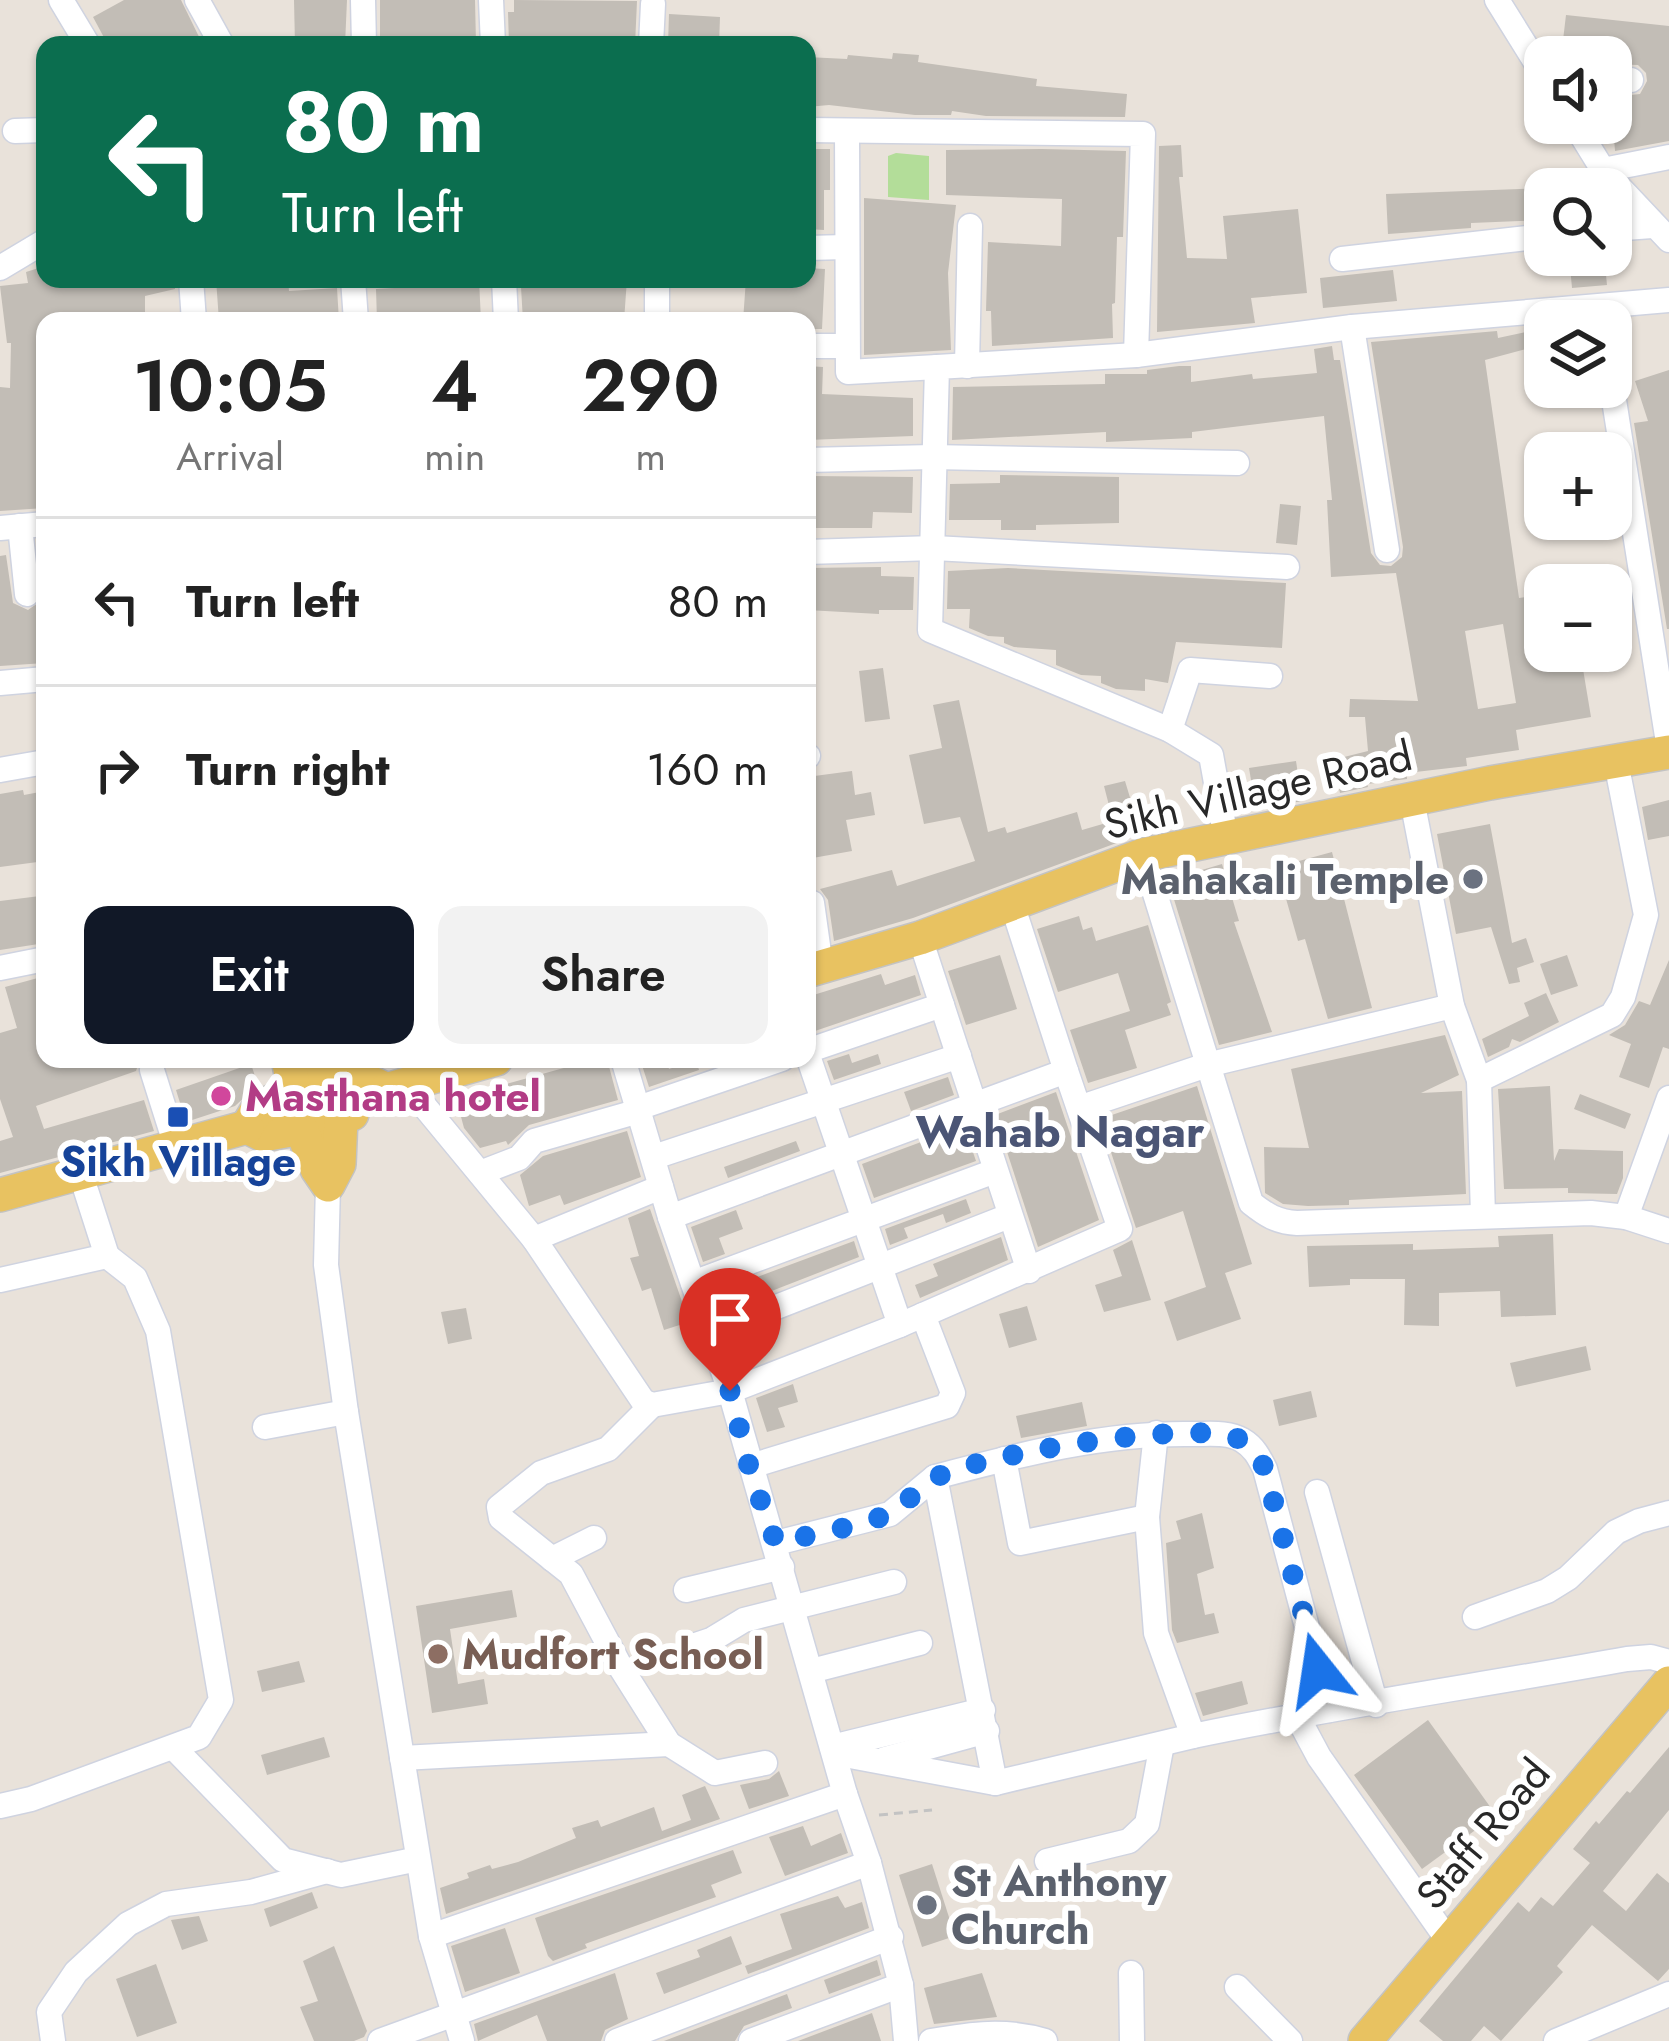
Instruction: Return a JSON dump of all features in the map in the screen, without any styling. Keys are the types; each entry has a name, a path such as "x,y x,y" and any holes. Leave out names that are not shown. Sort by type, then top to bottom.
{"main road":[{"name":"Sikh Village Road","path":"816,968 920,938 1143,855 1669,750"},
{"path":"0,1196 247,1127 263,1135 301,1128 328,1130 341,1118 374,1107 396,1088 465,1068"},
{"path":"247,1127 257,1110 306,1071 396,1088"},
{"path":"306,1071 342,1094 339,1164 328,1185 290,1106 306,1071"},
{"name":"Staff Road","path":"1365,2041 1669,1683"}],"street":[{"path":"61,0 83,36"},
{"path":"196,0 217,36"},
{"path":"362,0 364,36"},
{"path":"490,0 492,36"},
{"path":"1497,0 1524,43"},
{"path":"651,36 653,4"},
{"path":"15,131 36,130"},
{"path":"816,130 1143,134 1136,355"},
{"path":"847,130 848,371 1136,355 1352,328 1524,318"},
{"path":"1614,168 1669,157"},
{"path":"1632,201 1661,233"},
{"path":"967,366 970,226"},
{"path":"1342,259 1524,238"},
{"path":"0,268 36,246"},
{"path":"816,248 846,248"},
{"path":"1632,307 1669,299"},
{"path":"1352,328 1387,550"},
{"path":"816,346 847,346"},
{"path":"937,368 930,630 1170,730 1211,755 1226,838"},
{"path":"1615,408 1669,750"},
{"path":"816,460 932,457 1238,463"},
{"path":"22,526 27,594"},
{"path":"816,552 934,548 1287,567"},
{"path":"1170,730 1190,670 1270,676"},
{"path":"0,683 36,680"},
{"path":"1479,1081 1612,1015 1623,997 1646,915 1616,762"},
{"path":"0,770 36,764"},
{"path":"1412,800 1452,1006 1479,1081 1483,1216"},
{"path":"1143,855 1251,1203 1265,1215 1297,1223 1591,1214 1626,1217 1669,1231"},
{"path":"396,1088 480,1173 534,1239 643,1401 652,1405 730,1391 912,1320 1120,1229 1012,904"},
{"path":"920,938 1029,1271"},
{"path":"0,968 36,961"},
{"path":"816,1049 942,1005"},
{"path":"1078,1108 1207,1065 1452,1006"},
{"path":"654,1157 959,1056"},
{"path":"625,1068 730,1391 891,1937 906,2041"},
{"path":"480,1173 519,1158 533,1141 756,1068"},
{"path":"751,1466 947,1406 953,1394 880,1266 813,1068"},
{"path":"152,1070 176,1146"},
{"path":"670,1217 1066,1070"},
{"path":"1626,1217 1669,1098"},
{"path":"693,1283 995,1171"},
{"path":"0,1805 31,1799 199,1737 220,1700 158,1331 134,1278 107,1256 81,1175"},
{"path":"328,1185 326,1265 346,1412 431,1936 462,2041"},
{"path":"534,1239 661,1186"},
{"path":"710,1333 1010,1216"},
{"path":"0,1280 107,1256"},
{"path":"652,1405 608,1449 541,1473 500,1508 501,1518 572,1574 621,1668 669,1744 715,1774 765,1763"},
{"path":"265,1426 346,1412"},
{"path":"1156,1433 1147,1517 1156,1633 1193,1736"},
{"path":"686,1590 890,1514 935,1477 1100,1439 1156,1433 1226,1435 1256,1451 1265,1469 1329,1710"},
{"path":"1004,1459 1020,1543 1147,1517"},
{"path":"935,1477 995,1783"},
{"path":"1317,1492 1376,1705"},
{"path":"1475,1617 1547,1591 1568,1579 1616,1532 1669,1514"},
{"path":"552,1559 595,1538"},
{"path":"689,1647 743,1620 894,1582"},
{"path":"811,1671 920,1642"},
{"path":"833,1750 995,1783 1296,1714 1376,1705 1628,1660 1669,1662"},
{"path":"1296,1714 1319,1757 1450,1943"},
{"path":"833,1750 985,1720"},
{"path":"880,1760 985,1720"},
{"path":"402,1759 669,1744"},
{"path":"1047,1861 1140,1835 1147,1825 1162,1744"},
{"path":"174,1748 283,1860 341,1875 418,1859"},
{"path":"431,1936 849,1806"},
{"path":"380,2041 869,1863"},
{"path":"53,2041 49,2012 76,1972 128,1924 166,1904 251,1892 327,1871"},
{"path":"617,2041 891,1937"},
{"path":"1131,1973 1132,2041"},
{"path":"751,2041 901,1985"},
{"path":"1237,1987 1290,2041"},
{"path":"1556,2041 1669,1994"},
{"path":"932,2041 1018,2033 1045,2041"}],"path":[{"path":"849,1806 932,1810"}],"green space":[{"path":"888,156 929,156 929,200 888,197"}],"building":[{"path":"124,0 181,0 199,36 103,36 93,17"},
{"path":"294,0 347,0 345,36 295,36"},
{"path":"380,0 475,0 476,36 380,36"},
{"path":"514,0 637,1 635,36 509,36 508,12 514,12"},
{"path":"669,14 720,17 719,36 668,36"},
{"path":"1566,15 1669,26 1669,141 1615,151 1614,144 1632,144 1632,95 1640,94 1647,81 1646,73 1632,65 1632,36 1564,36"},
{"path":"893,53 919,55 918,62 1037,79 1036,86 1127,94 1125,117 986,116 952,111 951,115 915,115 816,106 816,57 892,59"},
{"path":"1181,145 1183,177 1179,177 1187,258 1227,259 1223,216 1298,209 1307,293 1251,298 1255,323 1157,332 1159,146"},
{"path":"816,149 830,149 824,230 816,230"},
{"path":"946,150 1126,151 1113,338 992,346 991,311 986,311 988,242 1061,246 1062,199 946,195"},
{"path":"1524,189 1524,221 1388,234 1386,194"},
{"path":"864,198 956,205 948,273 951,350 864,355"},
{"path":"816,268 825,269 822,329 816,329 816,312 744,312 745,288 816,288"},
{"path":"36,269 36,288 175,289 145,296 145,312 36,312 36,509 0,511 0,387 10,388 11,343 7,343 0,286 28,283 26,272"},
{"path":"1393,270 1397,301 1323,308 1320,278"},
{"path":"1571,276 1606,276 1607,285 1572,288"},
{"path":"217,288 337,288 338,312 218,312"},
{"path":"479,288 481,312 377,312 376,289"},
{"path":"521,288 626,288 625,312 522,312"},
{"path":"1497,331 1498,338 1524,332 1524,350 1485,360 1519,598 1524,597 1524,672 1584,672 1591,717 1516,730 1519,750 1466,758 1467,766 1407,773 1407,779 1340,793 1332,760 1368,751 1365,717 1349,717 1350,699 1418,701 1396,573 1331,577 1327,500 1332,500 1324,416 1192,432 1192,438 1106,442 1106,432 952,440 953,387 1105,384 1105,374 1147,374 1147,370 1179,366 1191,366 1191,382 1252,374 1253,379 1317,373 1314,349 1332,346 1334,360 1340,360 1371,553 1380,565 1391,566 1402,557 1403,547 1371,342","holes":["1503,624 1516,703 1478,709 1465,631"]},
{"path":"816,367 823,367 822,394 913,398 913,436 816,440"},
{"path":"1669,370 1667,629 1634,423 1648,421 1635,381"},
{"path":"1000,475 1119,477 1119,523 1001,530 1001,520 949,520 950,484 1000,483"},
{"path":"816,476 913,477 912,513 873,512 872,528 816,528"},
{"path":"1280,504 1301,506 1297,545 1276,543"},
{"path":"6,555 13,603 28,610 36,604 36,664 0,666 0,556"},
{"path":"881,567 881,576 914,577 913,610 879,610 879,614 816,610 816,568"},
{"path":"1008,568 1286,583 1282,648 1176,642 1168,683 1145,679 1145,691 1116,689 1101,683 1101,676 1081,675 1056,665 1056,650 1014,647 1004,643 1004,637 969,628 970,609 947,609 948,571"},
{"path":"883,668 890,719 865,722 859,671"},
{"path":"959,700 988,832 1005,827 1007,833 1077,812 1082,830 1113,821 1104,786 1125,781 1141,834 913,918 834,941 828,900 820,889 892,870 897,886 975,861 960,817 924,824 909,755 942,748 933,705"},
{"path":"1296,761 1302,801 1256,810 1249,768"},
{"path":"852,771 855,795 871,792 875,815 846,820 852,851 816,857 816,776"},
{"path":"36,793 36,862 0,867 0,794"},
{"path":"1669,800 1669,836 1648,840 1642,807"},
{"name":"Mahakali Temple","path":"1490,824 1512,943 1526,938 1534,962 1517,968 1520,982 1509,984 1491,927 1456,934 1437,834"},
{"path":"1332,852 1372,1008 1328,1019 1305,939 1298,941 1277,867"},
{"path":"1222,864 1239,921 1234,922 1272,1032 1219,1045 1168,880"},
{"path":"36,896 36,944 0,950 0,901"},
{"path":"1079,916 1083,930 1092,927 1096,941 1148,925 1171,1002 1167,1004 1171,1015 1125,1030 1137,1068 1088,1083 1070,1030 1130,1011 1118,973 1058,992 1037,929"},
{"path":"1000,955 1017,1009 966,1025 948,971"},
{"path":"1567,955 1578,986 1551,995 1540,964"},
{"path":"1669,960 1669,1049 1663,1047 1649,1088 1619,1077 1631,1044 1609,1035 1625,1025 1639,1001 1650,1005"},
{"path":"881,974 885,985 915,975 921,995 816,1031 816,994"},
{"path":"36,978 36,1068 137,1068 36,1106 44,1129 144,1100 154,1131 0,1173 0,1141 13,1137 0,1099 0,1033 17,1028 5,987"},
{"path":"1546,993 1559,1022 1520,1042 1512,1039 1509,1047 1488,1057 1482,1039 1529,1016 1524,1003"},
{"path":"1445,1035 1459,1075 1421,1093 1462,1091 1466,1194 1308,1206 1283,1204 1265,1193 1264,1147 1309,1148 1291,1069"},
{"path":"849,1054 852,1063 878,1054 881,1064 834,1080 827,1061"},
{"path":"239,1068 252,1068 258,1085 235,1106 186,1122 176,1090"},
{"path":"564,1068 609,1068 618,1100 529,1125 508,1145 506,1141 480,1148 464,1128 456,1098"},
{"path":"643,1068 698,1068 699,1070 649,1087"},
{"path":"948,1077 954,1095 911,1111 904,1092"},
{"path":"1197,1086 1252,1264 1225,1273 1241,1319 1177,1341 1164,1302 1206,1287 1183,1211 1136,1228 1100,1119"},
{"path":"1550,1086 1554,1161 1559,1149 1623,1151 1623,1178 1617,1194 1568,1193 1568,1188 1504,1189 1498,1089"},
{"path":"1056,1092 1099,1220 1038,1247 995,1115"},
{"path":"1580,1094 1631,1114 1625,1129 1574,1109"},
{"path":"964,1126 976,1161 874,1198 862,1164"},
{"path":"627,1131 641,1177 564,1205 560,1195 529,1206 520,1175 543,1156"},
{"path":"796,1141 800,1151 728,1178 724,1167"},
{"path":"966,1199 971,1213 946,1223 943,1214 904,1228 908,1238 890,1245 885,1229"},
{"path":"650,1209 689,1322 664,1330 651,1288 642,1291 630,1258 639,1256 628,1218"},
{"path":"736,1210 743,1229 719,1238 725,1254 703,1262 691,1227"},
{"path":"1553,1234 1556,1315 1501,1317 1500,1291 1439,1293 1439,1326 1404,1325 1405,1279 1350,1279 1350,1285 1309,1287 1307,1246 1499,1247 1498,1236"},
{"path":"1001,1237 1008,1260 920,1298 915,1285 938,1276 933,1264"},
{"path":"1132,1240 1151,1300 1104,1312 1095,1285 1122,1276 1113,1250"},
{"path":"854,1241 859,1257 720,1311 714,1293"},
{"path":"1027,1306 1037,1340 1009,1348 999,1314"},
{"path":"466,1308 472,1339 448,1344 441,1312"},
{"path":"1586,1346 1591,1370 1516,1387 1510,1363"},
{"path":"793,1384 798,1402 778,1408 785,1427 767,1432 756,1398"},
{"path":"1311,1391 1317,1417 1279,1426 1273,1400"},
{"path":"1082,1402 1087,1426 1021,1438 1016,1416"},
{"path":"1202,1513 1214,1568 1197,1574 1205,1615 1214,1613 1219,1633 1177,1643 1166,1543 1181,1539 1176,1521"},
{"name":"Mudfort School","path":"512,1590 517,1617 450,1629 458,1684 484,1679 488,1704 432,1713 416,1606"},
{"path":"299,1661 305,1682 262,1692 257,1671"},
{"path":"1242,1681 1248,1704 1203,1716 1195,1693"},
{"path":"1428,1720 1496,1815 1422,1869 1354,1775"},
{"path":"324,1737 330,1757 267,1775 261,1755"},
{"path":"1669,1747 1669,1810 1603,1891 1626,1911 1657,1873 1669,1883 1669,1969 1658,1981 1592,1925 1557,1966 1563,1972 1501,2041 1484,2026 1471,2041 1443,2041 1419,2021 1518,1902 1529,1912 1541,1897 1553,1906 1590,1863 1573,1849"},
{"path":"779,1771 789,1796 749,1809 740,1785 769,1779"},
{"path":"705,1786 720,1819 446,1914 440,1888 469,1878 467,1873 518,1862 576,1838 572,1828 598,1820 601,1827 654,1807 662,1831 691,1820 682,1795"},
{"path":"803,1826 811,1846 841,1833 848,1853 785,1876 769,1837"},
{"path":"733,1850 742,1873 711,1885 716,1897 585,1944 587,1948 553,1961 548,1956 535,1918"},
{"name":"St Anthony Church","path":"932,1864 955,1936 922,1947 899,1875"},
{"path":"312,1892 318,1908 270,1927 264,1909"},
{"path":"838,1896 845,1908 862,1902 869,1928 748,1974 745,1966 792,1949 780,1914"},
{"path":"199,1916 208,1941 182,1950 171,1920"},
{"path":"505,1928 520,1973 465,1992 451,1946"},
{"path":"731,1936 742,1964 664,1994 656,1973 700,1957 697,1950"},
{"path":"334,1946 367,2031 354,2041 314,2041 300,2007 318,2001 303,1961"},
{"path":"877,1960 881,1975 829,1994 824,1980"},
{"path":"156,1964 177,2023 137,2037 116,1979"},
{"path":"615,1973 628,2019 605,2030 601,2041 547,2041 537,2015 478,2041 474,2024"},
{"path":"982,1973 997,2017 934,2024 924,1988"},
{"path":"787,1994 792,2008 744,2026 735,2041 664,2041"},
{"path":"872,2013 881,2041 798,2041"}],"place":[{"name":"Mahakali Temple","path":"1473,879"},
{"name":"Masthana hotel","path":"221,1096"},
{"name":"Sikh Village","path":"178,1117"},
{"name":"Mudfort School","path":"438,1654"},
{"name":"St Anthony Church","path":"927,1905"}],"district":[{"name":"Wahab Nagar","path":"1060,1131"}],"route":[{"path":"730,1391 751,1474 776,1543 890,1514 935,1477 1004,1459 1156,1433 1240,1439 1256,1451 1265,1469 1318,1670"}]}
